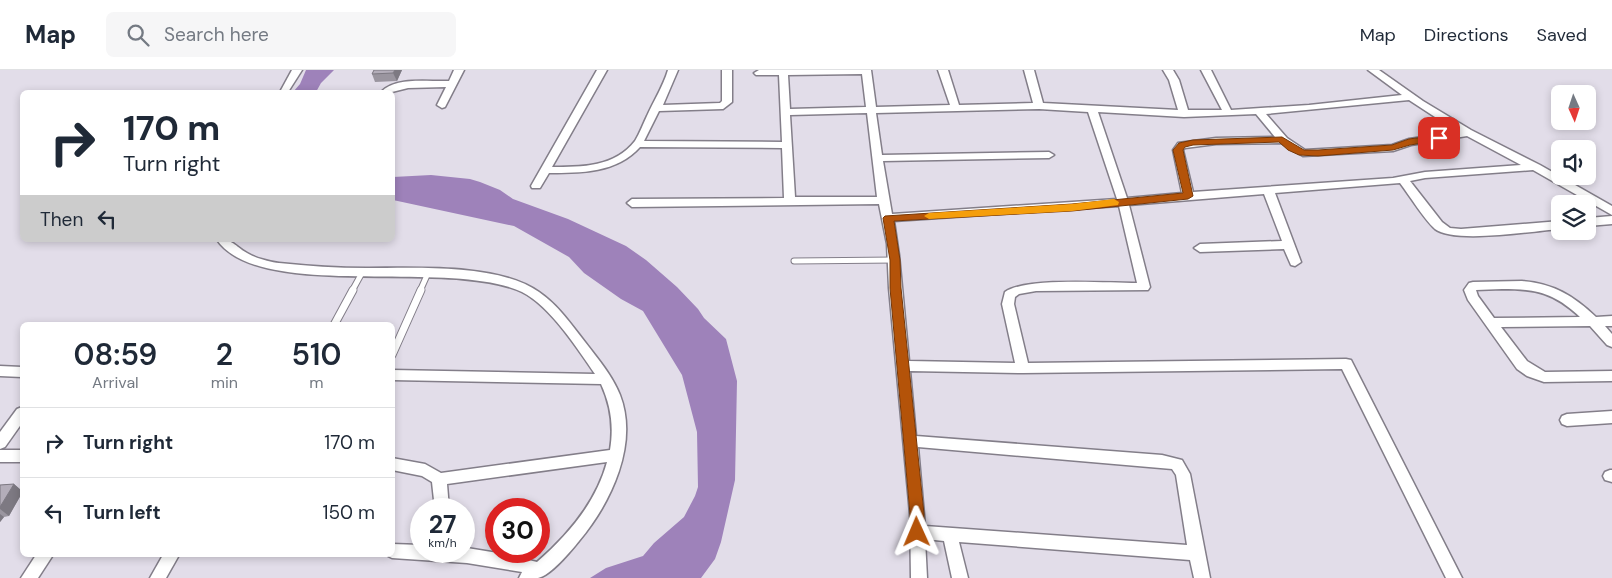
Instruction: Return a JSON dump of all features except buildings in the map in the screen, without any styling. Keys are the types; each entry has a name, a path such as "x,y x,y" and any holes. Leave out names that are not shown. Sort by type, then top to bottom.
{"street":[{"path":"285,90 296,70"},
{"path":"442,105 460,70"},
{"path":"536,186 602,70"},
{"path":"546,170 583,169 609,164 622,157 637,144 668,89 673,70"},
{"path":"656,108 723,106 727,102 727,70"},
{"path":"944,70 955,108"},
{"path":"1028,70 1039,106"},
{"path":"1168,70 1174,80 1184,114"},
{"path":"1206,70 1228,113"},
{"path":"1373,70 1409,97 1469,133 1536,167 1596,200 1612,211"},
{"path":"784,71 790,200"},
{"path":"759,73 784,71 866,71 883,200 895,260 895,288 917,514 919,578"},
{"path":"389,90 393,87 402,86 453,84"},
{"path":"785,112 1039,106 1184,114 1228,113 1309,108 1409,97"},
{"path":"1023,368 1008,304 1009,295 1016,290 1036,287 1144,287 1123,201 1092,110"},
{"path":"1259,112 1282,140 1291,148 1303,153 1393,148 1409,142 1469,133"},
{"path":"1188,196 1178,150 1182,145 1216,141 1282,140"},
{"path":"637,144 787,145"},
{"path":"878,158 1049,155"},
{"path":"888,218 1072,207 1123,201 1393,181 1402,178 1536,167"},
{"path":"1402,178 1438,225 1447,231 1461,233 1551,226"},
{"path":"1268,190 1295,262"},
{"path":"632,203 883,200"},
{"path":"1596,221 1612,220"},
{"path":"225,242 242,256 282,269 428,273 497,279 527,289 540,299 561,321 594,362 614,394 619,409 620,433 617,455 610,476 580,529 561,551 534,574 508,560 475,556"},
{"path":"1200,248 1289,245"},
{"path":"1612,342 1594,322 1550,290 1508,285 1473,286 1470,290 1472,297 1522,365 1532,372 1544,377 1612,376"},
{"path":"1492,323 1612,321"},
{"path":"903,366 1023,368 1346,364 1454,578"},
{"path":"0,371 20,372"},
{"path":"395,375 605,379"},
{"path":"0,443 20,416"},
{"path":"1567,420 1612,417"},
{"path":"910,441 1162,461 1177,464 1183,474 1202,578"},
{"path":"395,465 425,470 439,479 617,455"},
{"path":"0,456 20,456"},
{"path":"439,479 441,498"},
{"path":"917,532 1196,553"},
{"path":"950,535 960,578"},
{"path":"395,550 410,551"},
{"path":"29,578 44,557"},
{"path":"158,578 170,557"}],"lane":[{"path":"794,261 895,260"},
{"path":"336,322 363,271"},
{"path":"395,348 428,273"}],"shaded area":[{"path":"306,70 334,70 321,83 317,90 295,90 300,84"},
{"path":"431,175 470,179 500,190 513,199 568,219 626,246 646,260 677,287 704,318 726,339 737,381 735,480 721,542 715,559 701,578 590,578 606,568 643,556 654,543 684,517 698,487 697,432 682,375 643,311 621,299 584,273 569,257 514,226 395,200 395,177"}],"slow traffic":[{"path":"929,216 1072,207 1114,202"}],"route":[{"path":"917,532 917,514 895,288 895,260 888,218 1072,207 1188,196 1178,150 1182,145 1193,142 1282,140 1291,148 1303,153 1318,153 1393,148 1409,142 1439,138"}]}
